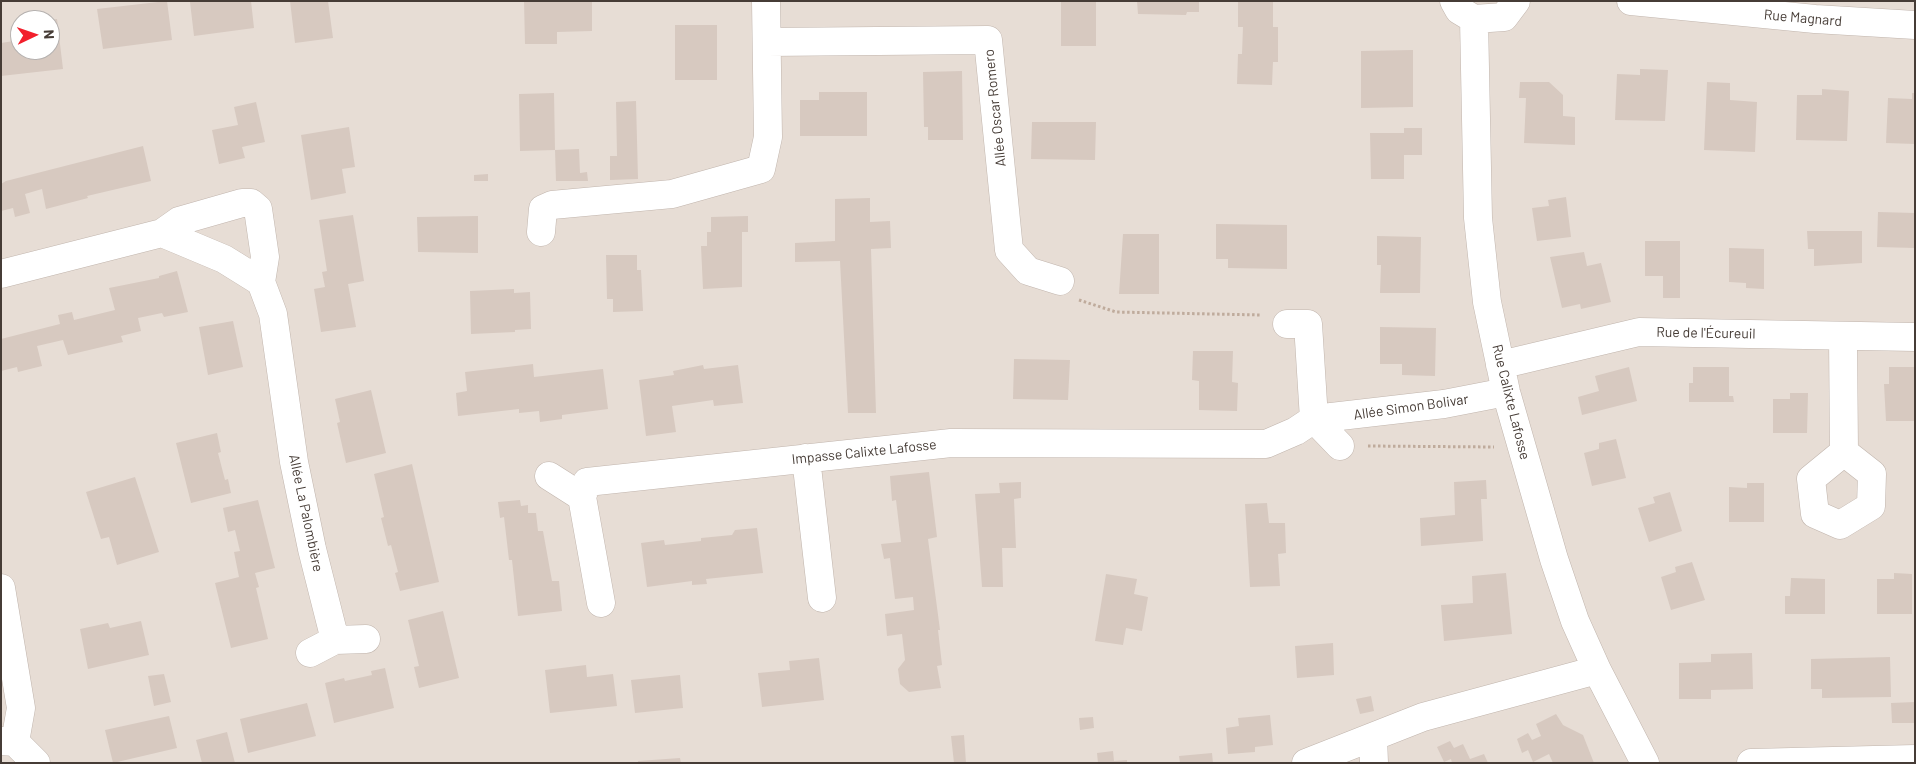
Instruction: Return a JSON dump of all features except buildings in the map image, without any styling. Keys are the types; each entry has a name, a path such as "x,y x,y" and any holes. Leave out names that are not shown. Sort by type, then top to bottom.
{"street":[{"path":"541,232 544,209 552,206 672,194 761,169 768,137 766,1"},
{"path":"1464,10 1504,17 1516,1"},
{"name":"Rue Magnard","path":"1631,1 1815,19 1915,25"},
{"name":"Rue Calixte Lafosse","path":"1464,10 1478,218 1487,302 1506,392 1554,559 1575,620 1597,670 1645,763"},
{"name":"Allée Oscar Romero","path":"767,42 988,40 1009,250 1028,270 1060,282"},
{"path":"1,274 162,233 179,221 251,203 258,209 265,257 261,282 224,259 162,233"},
{"name":"Allée La Palombière","path":"261,282 273,314 294,462 312,549 335,640"},
{"path":"1298,324 1314,419 1340,446"},
{"name":"Rue de l'Écureuil","path":"1500,365 1639,332 1915,337"},
{"path":"1843,336 1844,452"},
{"name":"Allée Simon Bolivar","path":"1266,444 1296,431 1314,419 1444,404 1506,392"},
{"name":"Impasse Calixte Lafosse","path":"582,496 587,482 951,443 1266,444"},
{"path":"806,458 822,598"},
{"path":"550,476 582,496 601,603"},
{"path":"1,588 22,708 8,741 36,763"},
{"path":"310,653 335,640 366,639"},
{"path":"1306,763 1373,750 1423,718 1597,670"},
{"path":"1751,763 1915,759"}],"path":[{"path":"1060,282 1082,303 1116,312 1257,314 1298,324"},
{"path":"1340,446 1521,447"}],"shaded area":[{"path":"1,1 1915,1 1915,763 1,763"}]}
